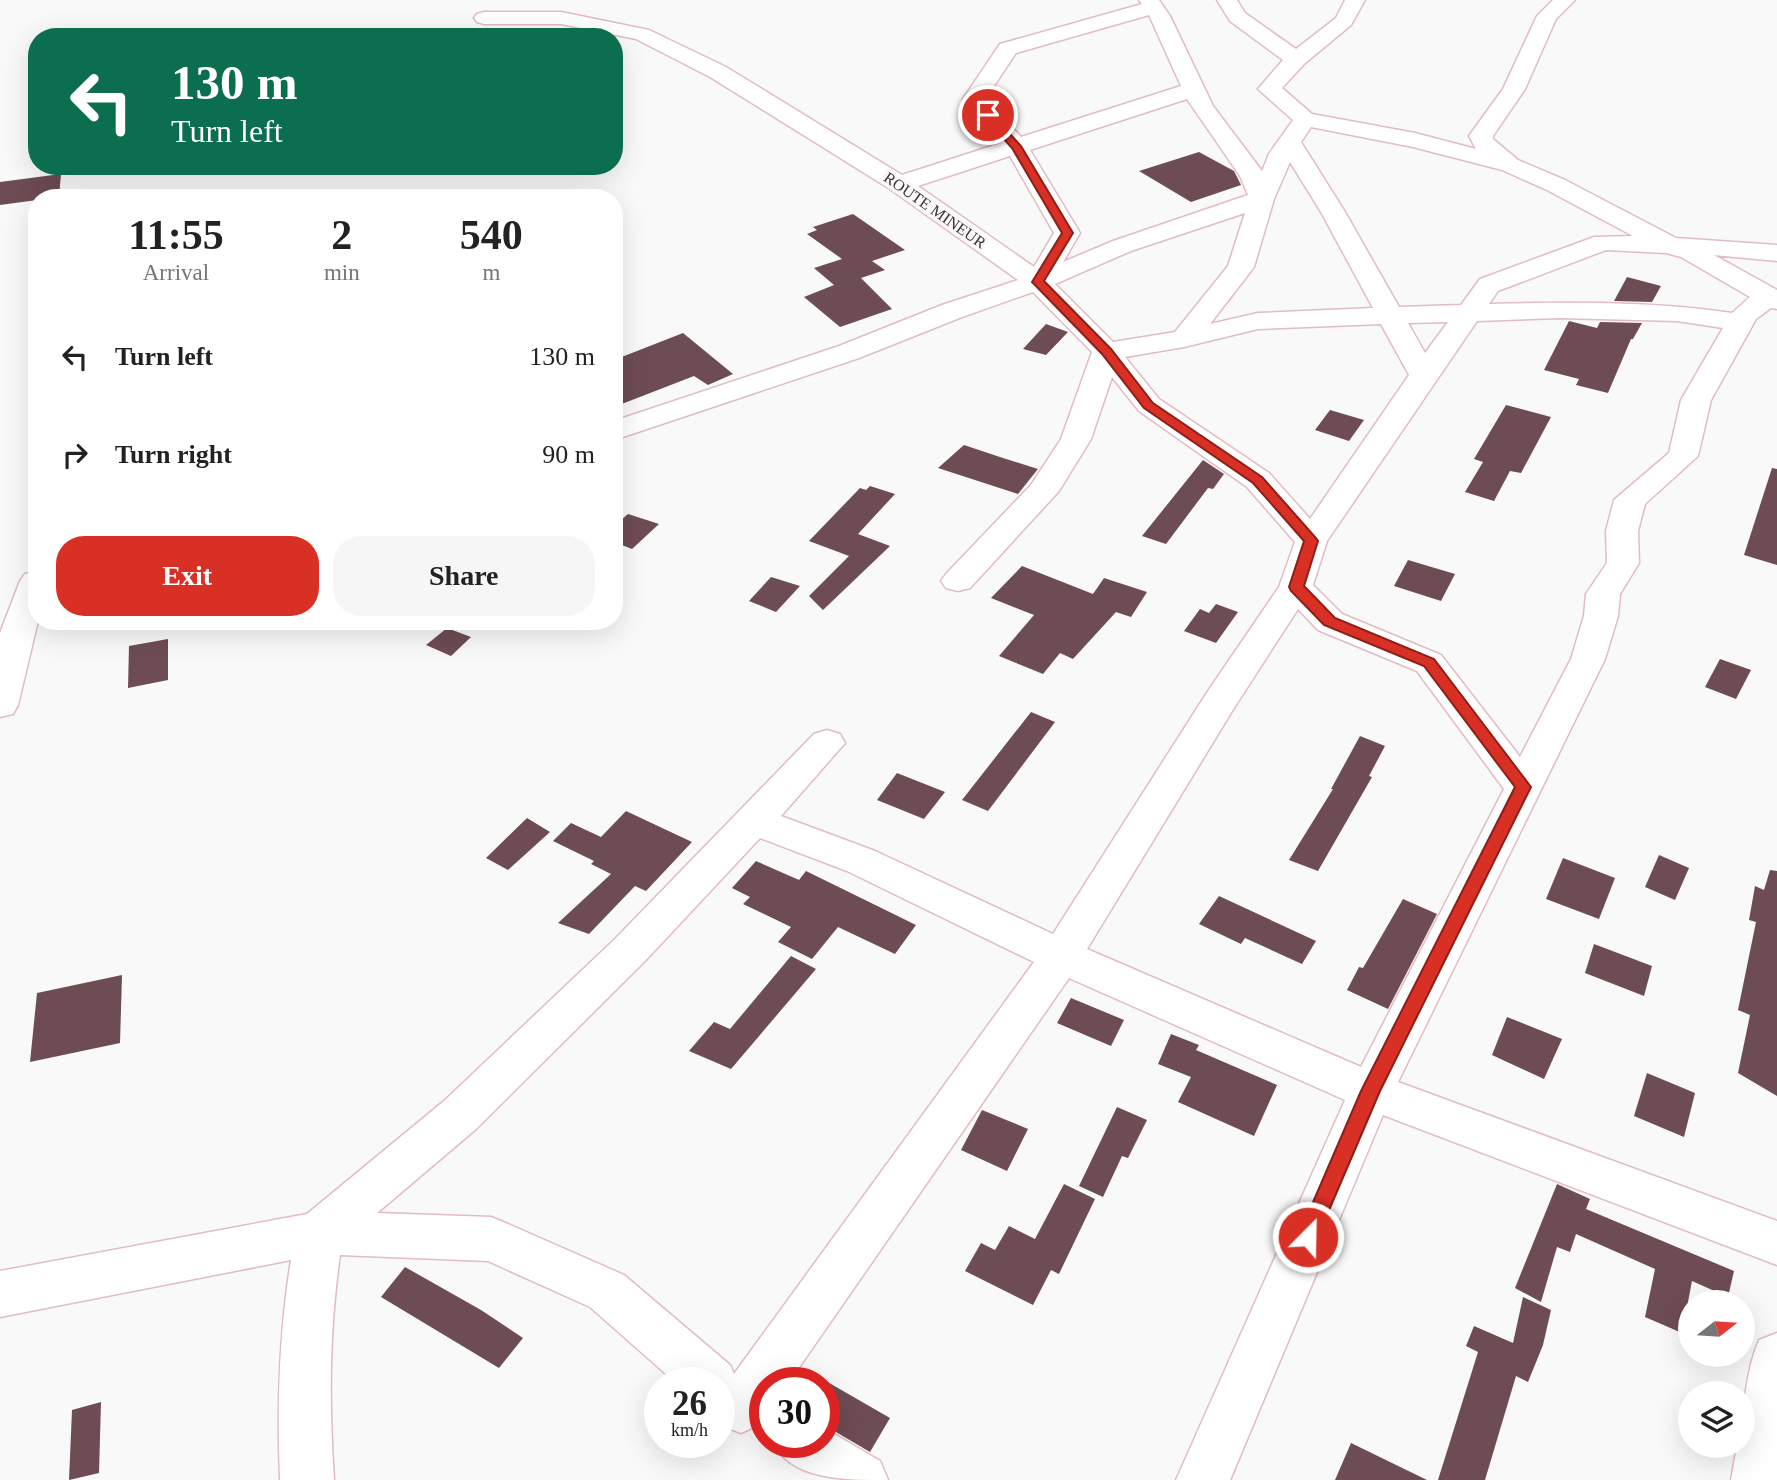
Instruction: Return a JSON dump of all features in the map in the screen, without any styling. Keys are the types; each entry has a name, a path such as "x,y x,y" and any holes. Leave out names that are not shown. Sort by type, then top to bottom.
{"street":[{"path":"1227,0 1237,17 1296,60"},
{"path":"1354,0 1345,20 1296,60 1269,89 1305,120 1415,140 1510,165 1556,185 1672,246 1690,252 1773,299"},
{"path":"1510,165 1482,142 1480,136 1514,89 1547,16 1565,0"},
{"path":"1038,282 1067,233 1016,146 974,99 1008,50 1151,3 1202,107 1252,175 1262,200"},
{"name":"ROUTE MINEUR","path":"484,18 561,18 612,28"},
{"name":"ROUTE MINEUR","path":"623,30 642,34 718,72 899,184 1038,282 1106,351 1149,405 1258,480 1311,541"},
{"path":"899,184 1194,89"},
{"path":"1184,339 1241,267 1262,200 1281,154 1305,120"},
{"path":"1289,142 1333,212 1423,375"},
{"path":"623,429 849,352 1038,282 1122,246 1262,200"},
{"path":"735,1399 1061,956 1221,700 1296,587 1311,541 1423,375 1489,285 1603,242 1777,253"},
{"path":"1203,1480 1371,1091 1588,659 1601,616 1603,594 1623,563 1622,531 1630,500 1683,456 1696,400 1745,314 1773,299"},
{"path":"958,581 1043,491 1076,439 1106,351 1184,339 1258,321 1560,310 1677,313 1741,322"},
{"path":"1296,587 1330,622 1429,663 1523,787"},
{"path":"0,705 9,656 28,599"},
{"path":"307,1480 303,1408 306,1318 318,1233 460,1115 630,950 827,743"},
{"path":"754,821 861,861 1061,956 1371,1091 1777,1243"},
{"path":"0,1294 318,1233 491,1239 607,1291 696,1367"},
{"path":"1758,1480 1777,1357"},
{"path":"825,1458 861,1480"}],"building":[{"path":"1199,152 1234,171 1241,185 1191,202 1139,171"},
{"path":"61,175 60,189 28,189 28,201 0,205 0,182"},
{"path":"853,214 905,250 872,261 885,270 861,278 892,309 840,327 804,297 834,285 814,268 842,259 807,234 817,230 813,227"},
{"path":"1627,277 1661,286 1652,302 1614,301"},
{"path":"1569,321 1597,328 1600,322 1642,323 1631,339 1608,393 1576,385 1579,379 1544,370"},
{"path":"1046,324 1068,332 1046,355 1023,349"},
{"path":"683,333 733,374 708,385 694,376 623,404 623,356"},
{"path":"1506,405 1551,417 1521,473 1510,471 1494,501 1465,492 1483,462 1474,459"},
{"path":"1330,410 1364,420 1349,441 1315,430"},
{"path":"964,445 1038,469 1018,494 938,468"},
{"path":"1203,460 1224,474 1213,489 1208,488 1166,544 1142,536"},
{"path":"1772,468 1777,469 1777,565 1744,555"},
{"path":"870,486 895,494 858,534 890,546 823,610 809,596 849,556 809,541 860,488 866,490"},
{"path":"628,514 659,524 632,549 623,546 623,518"},
{"path":"1408,560 1455,574 1441,601 1394,586"},
{"path":"1022,566 1093,594 1104,578 1147,592 1131,617 1116,612 1073,659 1060,653 1043,674 999,656 1034,615 991,598"},
{"path":"771,577 800,586 776,612 749,601"},
{"path":"1216,604 1238,612 1216,643 1184,631 1200,609 1209,613"},
{"path":"445,630 471,637 451,656 426,645"},
{"path":"168,639 168,680 128,688 129,646"},
{"path":"1720,659 1751,670 1736,699 1705,687"},
{"path":"1031,712 1055,722 988,811 962,800"},
{"path":"1360,736 1385,746 1369,776 1372,777 1318,871 1289,860 1333,789"},
{"path":"897,773 945,792 924,819 877,800"},
{"path":"626,811 692,842 646,891 635,886 589,934 558,923 611,874 591,864 594,861 553,841 571,823 601,837"},
{"path":"527,818 550,832 508,870 486,858"},
{"path":"1659,855 1689,868 1675,900 1645,887"},
{"path":"1563,858 1615,878 1599,919 1546,899"},
{"path":"756,861 799,880 806,871 916,925 895,954 838,927 812,959 778,942 791,927 743,904 750,897 732,888"},
{"path":"1770,870 1777,871 1777,1096 1738,1073 1750,1015 1738,1010 1756,922 1749,920 1755,886 1764,890"},
{"path":"1219,896 1316,941 1302,964 1245,938 1241,944 1199,924"},
{"path":"1403,899 1437,914 1388,1009 1347,990"},
{"path":"1594,944 1652,966 1644,996 1585,973"},
{"path":"791,956 816,969 731,1069 689,1051 714,1022 730,1029"},
{"path":"122,975 120,1043 30,1062 37,993"},
{"path":"1071,998 1124,1020 1111,1046 1057,1023"},
{"path":"1507,1017 1562,1039 1544,1079 1492,1055"},
{"path":"1171,1034 1199,1045 1196,1050 1277,1085 1254,1136 1178,1102 1191,1077 1158,1064"},
{"path":"1647,1073 1695,1093 1684,1137 1634,1116"},
{"path":"1117,1107 1147,1120 1128,1158 1122,1156 1103,1197 1079,1186"},
{"path":"982,1110 1028,1129 1007,1171 961,1150"},
{"path":"1064,1184 1095,1199 1059,1274 1051,1270 1033,1305 965,1271 981,1243 995,1250 1009,1226 1035,1239"},
{"path":"1557,1184 1590,1199 1586,1209 1734,1271 1730,1290 1712,1290 1692,1281 1690,1290 1678,1290 1678,1331 1645,1317 1655,1269 1576,1234 1570,1252 1557,1247 1541,1302 1515,1288"},
{"path":"405,1267 481,1310 523,1338 499,1368 381,1297"},
{"path":"1523,1297 1551,1310 1543,1345 1528,1382 1516,1376 1485,1480 1438,1480 1478,1352 1466,1346 1474,1326 1513,1343"},
{"path":"840,1389 890,1418 870,1452 840,1434"},
{"path":"101,1402 99,1473 69,1480 72,1410"},
{"path":"1351,1443 1427,1480 1335,1480"}],"route":[{"path":"988,115 1016,146 1067,233 1038,282 1106,351 1149,405 1258,480 1311,541 1296,587 1330,622 1429,663 1523,787 1371,1091 1308,1237"}]}
